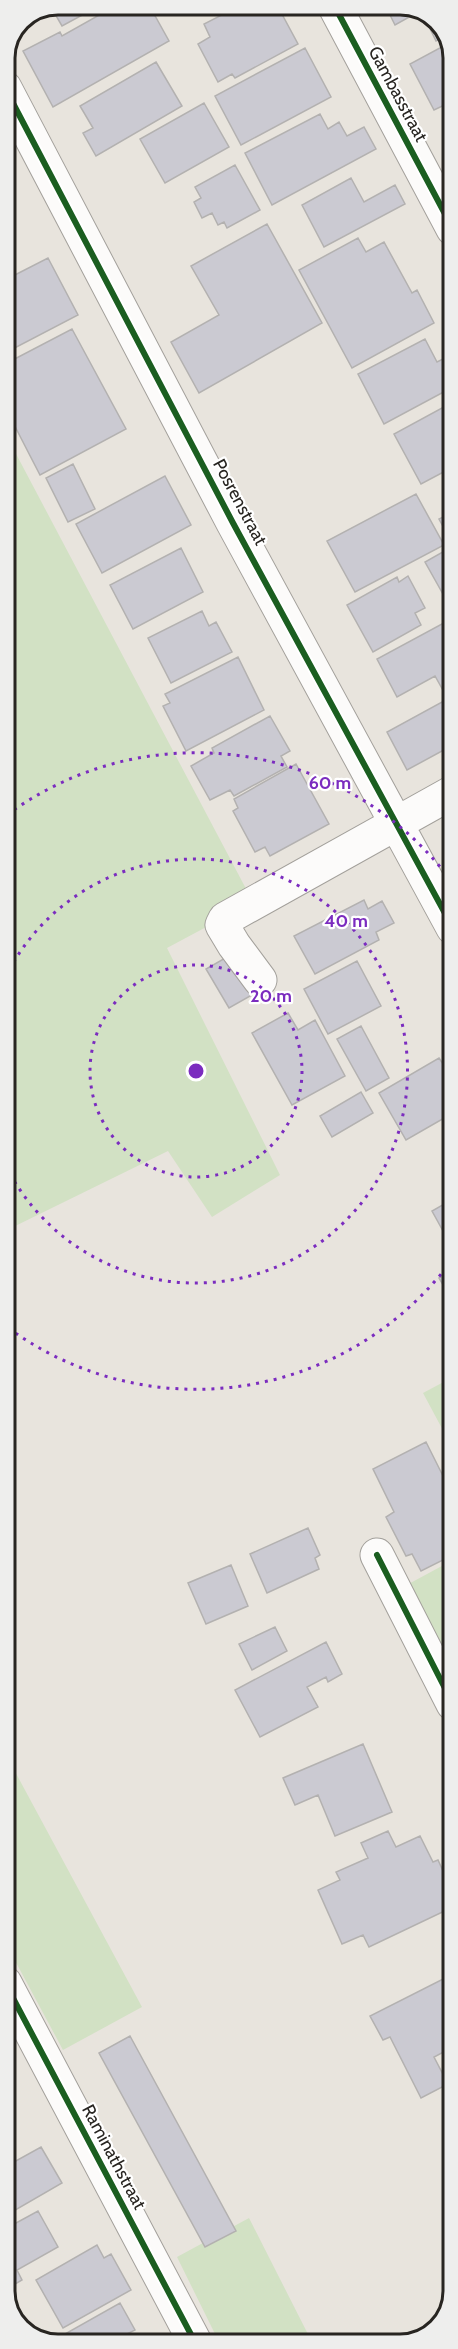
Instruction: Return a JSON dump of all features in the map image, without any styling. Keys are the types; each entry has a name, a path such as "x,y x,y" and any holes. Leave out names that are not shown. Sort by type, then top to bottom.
{"street":[{"name":"Gambasstraat","path":"339,15 443,210"},
{"name":"Posrenstraat","path":"15,109 233,523 443,909"},
{"path":"260,980 222,925 225,919 443,798"},
{"path":"376,1554 443,1685"},
{"name":"Raminathstraat","path":"15,2002 191,2334"}],"green space":[{"path":"15,452 253,902 167,948 280,1175 212,1217 168,1151 15,1226"},
{"path":"443,1382 443,1430 423,1393"},
{"path":"443,1565 443,1665 403,1587"},
{"path":"15,1772 142,2007 63,2050 15,1961"},
{"path":"249,2218 308,2334 215,2334 177,2257"}],"building":[{"path":"56,15 82,15 62,26"},
{"path":"99,15 155,15 169,41 53,107 23,51 60,32 62,36"},
{"path":"222,15 282,15 298,44 235,78 232,74 218,82 198,44 210,37 204,24"},
{"path":"390,15 410,16 395,25"},
{"path":"429,27 439,39 436,41"},
{"path":"442,47 443,106 434,110 410,64"},
{"path":"305,48 331,97 241,145 215,96"},
{"path":"156,62 182,106 96,156 83,133 93,128 80,106"},
{"path":"204,103 229,147 165,183 140,139"},
{"path":"320,114 328,129 339,122 347,136 364,127 376,149 272,205 245,153"},
{"path":"235,165 260,210 227,228 224,222 218,225 212,213 202,218 194,202 201,198 195,187"},
{"path":"351,178 364,202 395,185 405,204 324,247 302,205"},
{"path":"267,224 322,323 199,393 171,342 219,315 191,266"},
{"path":"358,238 366,252 384,242 412,293 417,290 434,323 352,368 299,270"},
{"path":"48,258 78,315 15,348 15,275"},
{"path":"72,329 126,429 40,475 15,426 15,359"},
{"path":"425,339 437,362 443,359 443,392 384,424 358,374"},
{"path":"443,407 443,472 421,484 394,434"},
{"path":"73,464 95,509 68,522 46,478"},
{"path":"165,476 191,525 102,573 76,524"},
{"path":"416,494 443,546 355,592 327,541"},
{"path":"181,548 203,592 133,629 110,585"},
{"path":"443,552 443,594 425,562"},
{"path":"408,576 425,608 415,613 421,625 373,652 347,605 397,577 399,582"},
{"path":"202,611 209,626 216,622 232,652 171,683 148,638"},
{"path":"443,623 443,690 435,676 397,697 377,659"},
{"path":"238,657 264,710 186,751 163,706 170,703 165,694"},
{"path":"443,701 443,750 407,770 387,732"},
{"path":"270,716 290,751 281,756 287,767 234,796 230,790 210,800 191,766 214,753 212,748"},
{"path":"296,764 329,824 270,856 265,847 255,852 233,811 238,808 234,799"},
{"path":"364,900 368,909 382,901 394,923 376,932 379,940 315,974 294,936"},
{"path":"234,953 257,992 229,1008 206,969"},
{"path":"357,961 381,1006 328,1034 304,989"},
{"path":"288,1013 298,1030 315,1020 345,1076 292,1105 252,1033"},
{"path":"361,1026 389,1078 366,1091 337,1039"},
{"path":"439,1058 443,1064 443,1119 406,1140 379,1093"},
{"path":"361,1092 373,1113 332,1137 320,1116"},
{"path":"443,1205 443,1231 432,1211"},
{"path":"426,1442 443,1476 443,1560 421,1571 412,1554 406,1556 386,1517 394,1512 373,1469"},
{"path":"308,1528 320,1555 315,1558 319,1569 267,1593 250,1554"},
{"path":"231,1565 248,1606 206,1624 188,1583"},
{"path":"275,1627 287,1651 252,1670 239,1644"},
{"path":"326,1642 342,1674 328,1682 326,1677 307,1687 318,1707 260,1737 235,1690"},
{"path":"363,1744 392,1812 335,1836 318,1795 295,1805 283,1778"},
{"path":"388,1831 396,1847 420,1836 433,1862 438,1860 443,1871 443,1912 369,1947 363,1935 342,1944 318,1890 340,1880 336,1872 368,1858 361,1843"},
{"path":"443,1979 443,2052 434,2057 443,2074 443,2087 421,2098 390,2037 383,2040 370,2016"},
{"path":"130,2036 236,2231 205,2247 99,2053"},
{"path":"41,2147 62,2183 15,2210 15,2161"},
{"path":"38,2211 58,2247 17,2270 22,2280 15,2284 15,2224"},
{"path":"97,2245 104,2258 111,2254 131,2290 63,2328 36,2280"},
{"path":"120,2303 135,2330 127,2334 65,2334"}],"cycle path":[{"path":"339,15 443,210"},
{"path":"15,107 233,523 443,910"},
{"path":"377,1555 443,1684"},
{"path":"15,2002 191,2334"}]}
